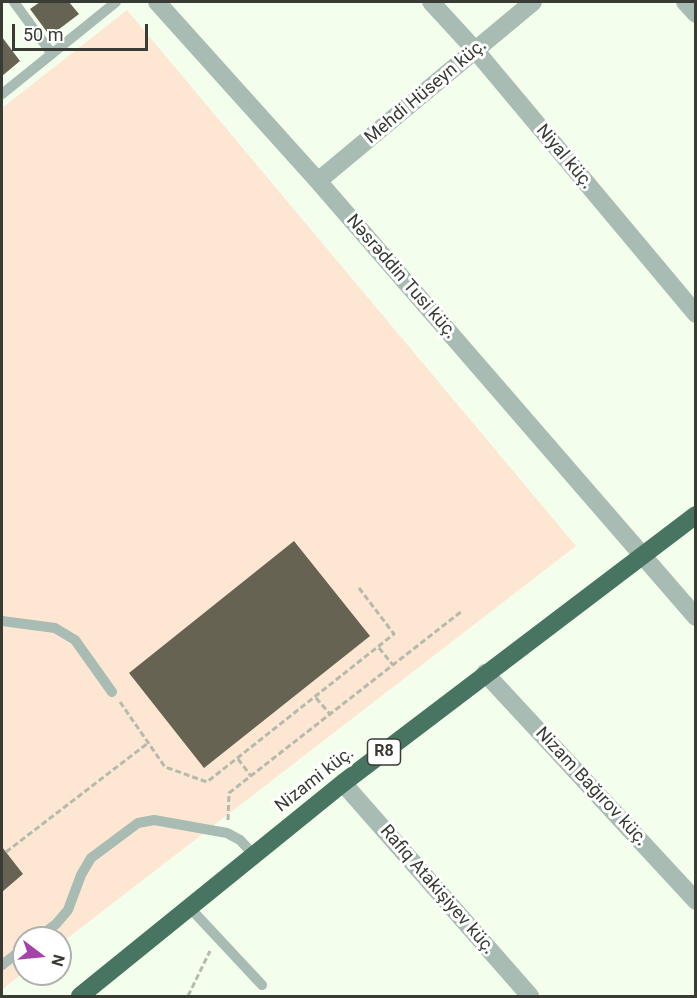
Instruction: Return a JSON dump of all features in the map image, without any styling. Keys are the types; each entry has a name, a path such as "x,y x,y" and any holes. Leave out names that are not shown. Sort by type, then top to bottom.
{"highway":[{"name":"Nizami küç.","path":"80,996 344,783 485,673 696,515"}],"street":[{"name":"Nəsrəddin Tusi küç.","path":"157,2 318,181 696,617"},
{"name":"Niyal küç.","path":"431,2 476,51 696,314"},
{"name":"Mehdi Hüseyn küç.","path":"318,181 533,2"},
{"path":"685,2 696,14"},
{"name":"Nizam Bağırov küç.","path":"485,673 696,901"},
{"name":"Rafiq Atakişiyev küç.","path":"344,783 530,996"}],"lane":[{"path":"14,2 52,54"},
{"path":"2,94 115,2"},
{"path":"2,621 55,628 75,640 112,692"},
{"path":"53,926 68,910 81,875 91,858 138,823 154,820 227,833 240,840 254,855"},
{"path":"190,908 216,939 262,985"}],"path":[{"path":"112,692 165,767 207,782 394,634 359,588"},
{"path":"227,833 230,792 462,611"},
{"path":"379,647 393,665"},
{"path":"316,698 330,714"},
{"path":"6,852 148,743"},
{"path":"238,759 251,776"},
{"path":"188,996 216,939"}],"shaded area":[{"path":"127,10 576,546 72,935 72,926 12,926 12,982 2,990 2,108"}],"building":[{"path":"40,2 69,2 79,14 50,36 30,9"},
{"path":"2,37 20,61 2,76"},
{"path":"294,541 370,636 204,768 129,673"},
{"path":"2,847 23,874 2,892"}]}
